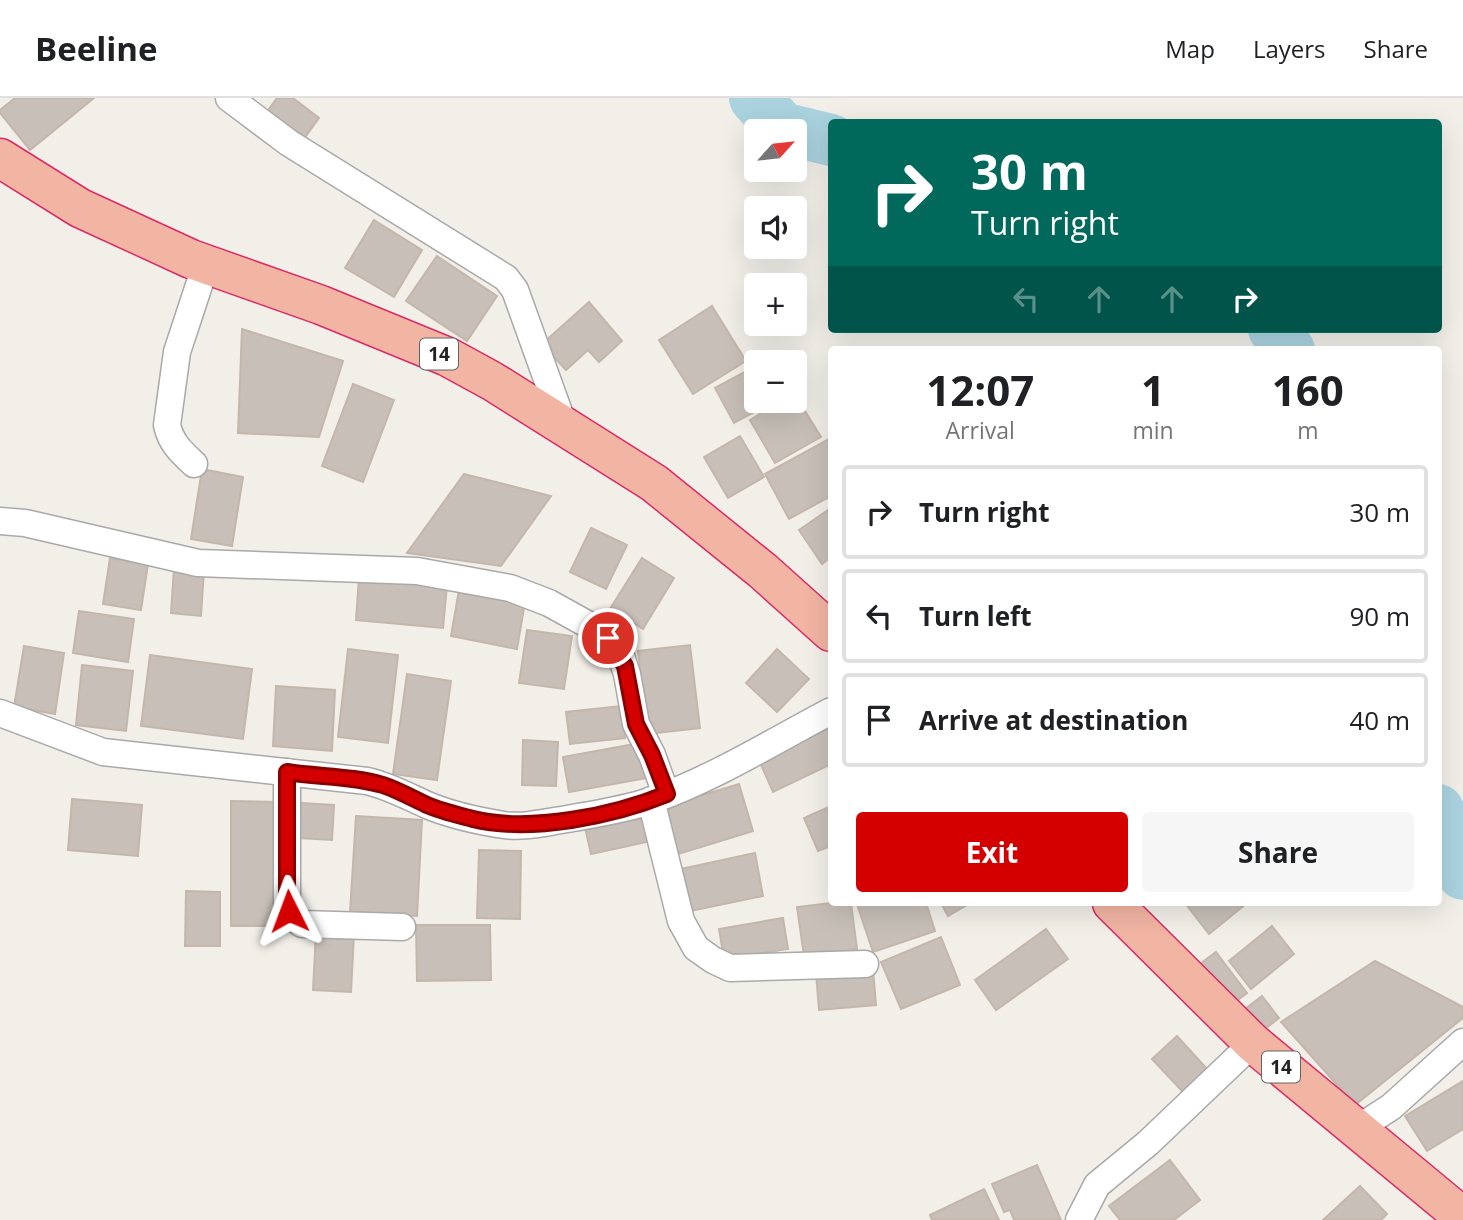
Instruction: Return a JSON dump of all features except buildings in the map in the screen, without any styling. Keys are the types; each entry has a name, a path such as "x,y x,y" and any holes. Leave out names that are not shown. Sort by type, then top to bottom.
{"highway":[{"name":"14","path":"0,158 80,208 206,264 448,357 492,381 654,483 763,571 828,629"},
{"name":"14","path":"1115,906 1253,1044 1463,1217"}],"street":[{"path":"229,98 289,143 506,278 515,290 565,429"},
{"path":"194,464 176,447 167,425 177,352 206,264"},
{"path":"0,521 25,523 198,563 416,571 510,588 549,603 605,634 621,656 636,724 652,755 681,920 690,939 702,953 737,969 865,964"},
{"path":"0,713 103,752 367,781 439,809 508,825 544,823 599,814 659,797 702,778 828,713"},
{"path":"287,772 287,901 291,916 302,923 402,927"},
{"path":"1357,1129 1391,1107 1463,1042"},
{"path":"1079,1220 1097,1185 1148,1143 1253,1044"}],"waterway":[{"path":"755,98 782,128 828,139"},
{"path":"1277,333 1286,346"},
{"path":"1442,820 1463,874"}],"route":[{"path":"289,911 287,772 367,781 428,805 473,819 508,825 544,823 621,810 667,794 636,724 625,666 608,638"}]}
